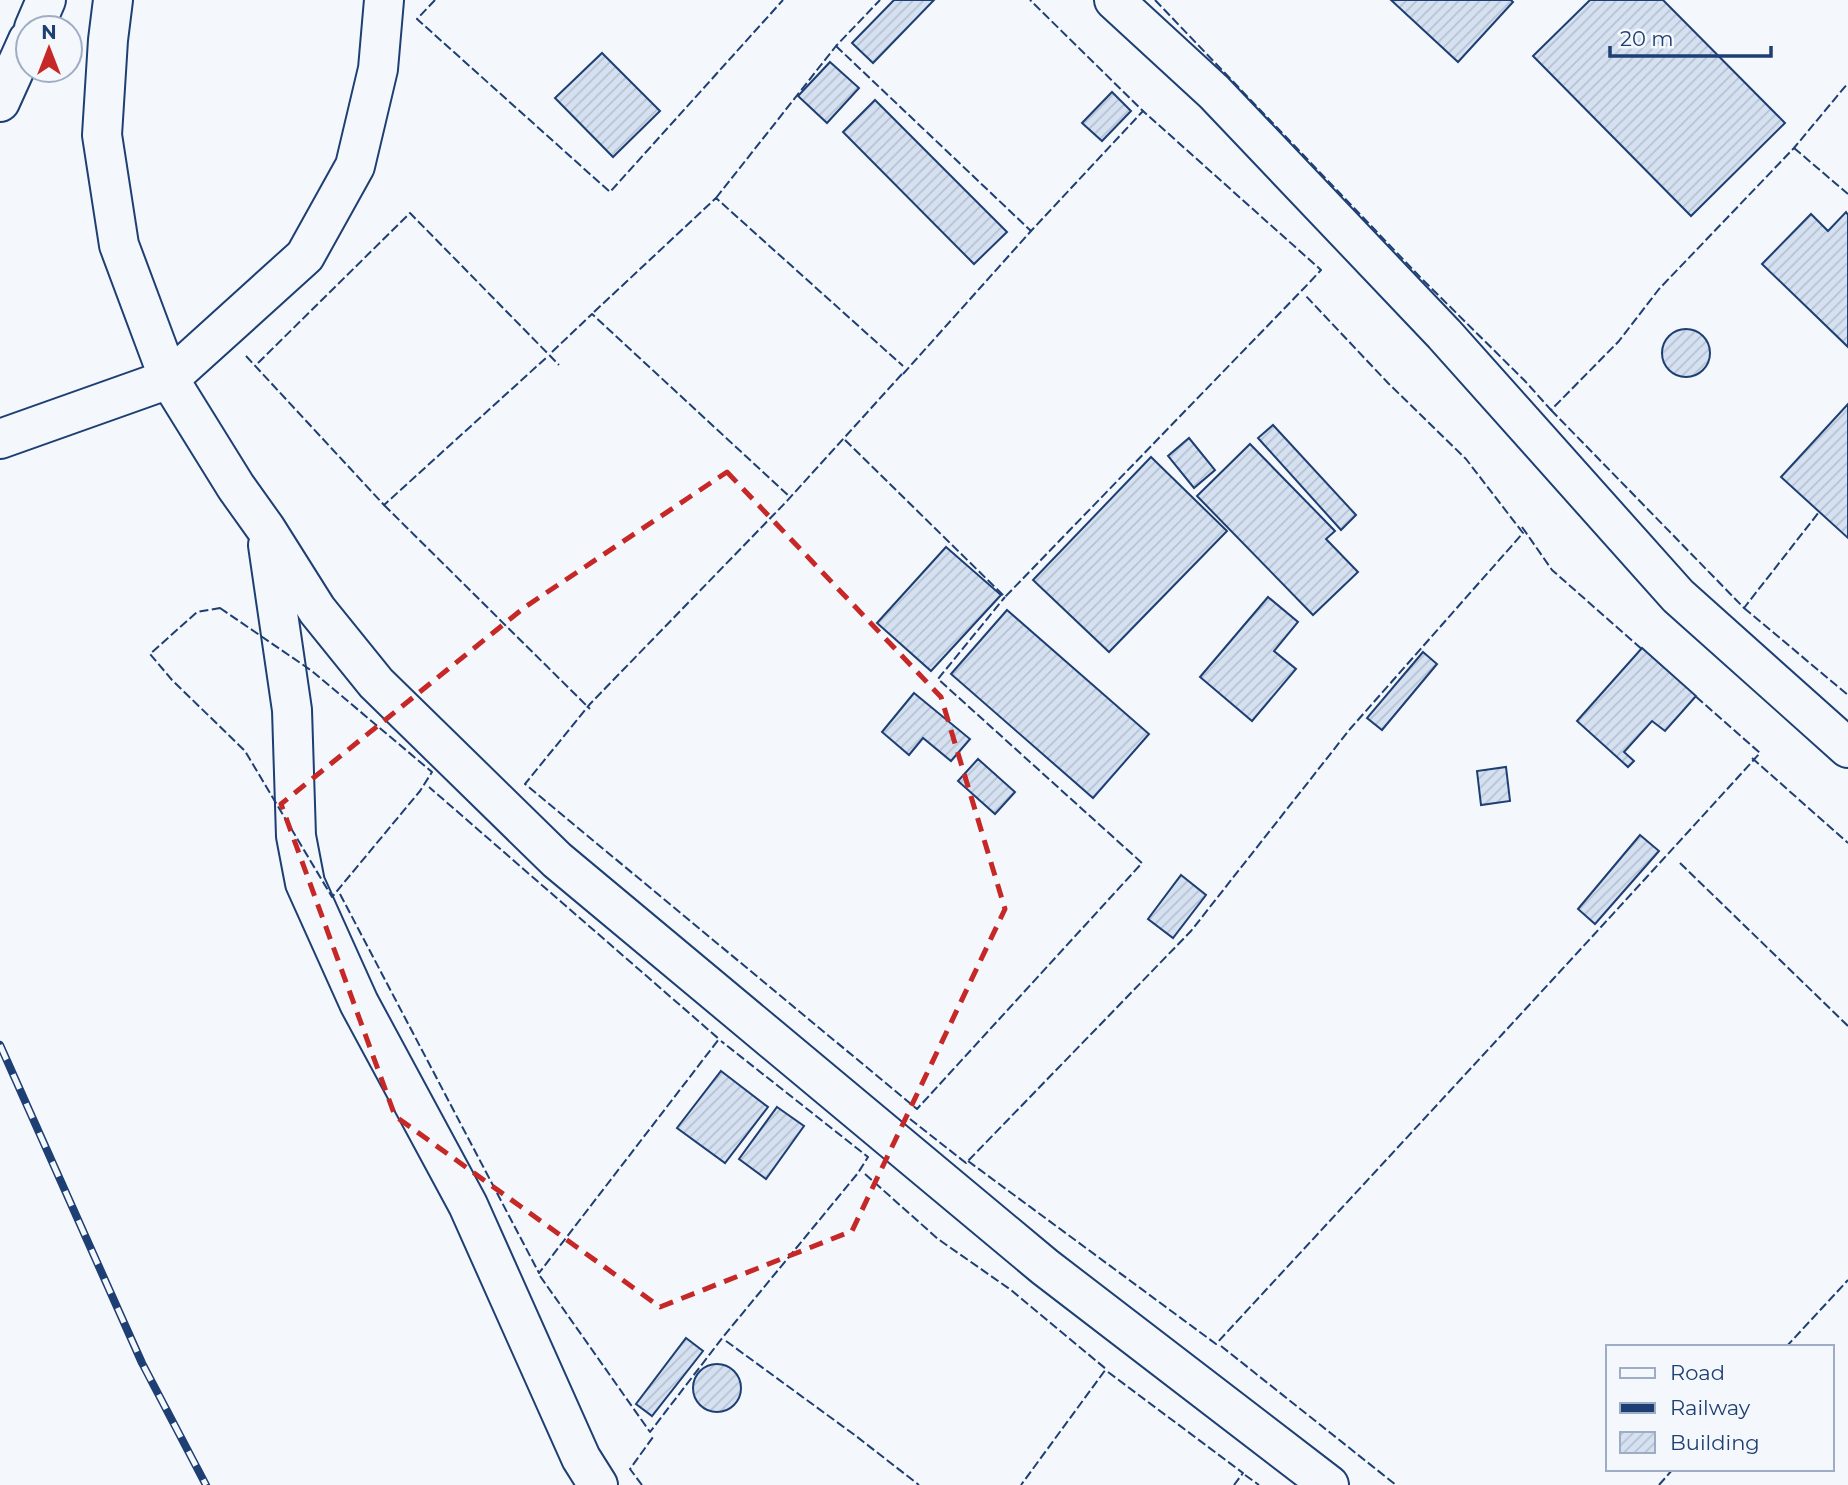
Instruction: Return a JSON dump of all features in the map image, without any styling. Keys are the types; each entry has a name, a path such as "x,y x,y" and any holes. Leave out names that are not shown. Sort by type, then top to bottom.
{"street":[{"path":"113,0 103,135 115,218 119,245 169,379 317,610 376,683 557,860 1045,1267 1329,1485"},
{"path":"1114,0 1214,92 1444,334 1678,596 1848,748"},
{"path":"0,439 169,379 305,256 355,166 378,69 386,5"},
{"path":"0,102 14,71"},
{"path":"266,529 292,710 296,836 304,883 359,1003 468,1205 581,1458 598,1485"}],"highlighted area":[{"path":"727,472 941,697 1005,909 852,1231 660,1307 395,1116 281,804 525,607"}],"building":[{"path":"894,0 934,0 873,63 852,43"},
{"path":"1391,0 1511,0 1513,2 1458,62"},
{"path":"1590,0 1663,0 1785,123 1691,216 1533,56"},
{"path":"602,53 660,111 613,157 555,98"},
{"path":"830,62 859,88 827,123 798,96"},
{"path":"1112,92 1131,111 1102,141 1082,123"},
{"path":"875,100 1007,232 974,264 843,132"},
{"path":"1846,212 1848,347 1762,264 1811,214 1828,231"},
{"path":"1686,329 1703,336 1710,353 1703,370 1686,377 1669,370 1662,353 1669,336"},
{"path":"1848,404 1848,538 1781,477"},
{"path":"1273,425 1356,515 1341,530 1258,438"},
{"path":"1189,438 1215,470 1194,488 1168,456"},
{"path":"1250,444 1335,531 1326,539 1358,572 1313,615 1197,496"},
{"path":"1151,457 1227,531 1109,652 1033,580"},
{"path":"946,547 1001,595 931,671 877,623"},
{"path":"1268,597 1298,622 1274,651 1296,669 1252,721 1200,677"},
{"path":"1007,610 1149,734 1093,798 951,674"},
{"path":"1642,648 1696,696 1665,731 1652,721 1624,752 1634,761 1628,767 1577,721"},
{"path":"1423,652 1437,664 1382,730 1367,718"},
{"path":"914,693 970,739 951,761 923,738 909,755 882,732"},
{"path":"978,759 1015,792 995,814 958,781"},
{"path":"1506,767 1510,801 1481,805 1477,771"},
{"path":"1640,835 1659,851 1595,924 1578,909"},
{"path":"1181,875 1206,895 1173,938 1148,919"},
{"path":"721,1071 768,1107 725,1163 677,1128"},
{"path":"777,1107 804,1126 766,1179 739,1159"},
{"path":"686,1338 703,1351 652,1416 636,1404"},
{"path":"717,1364 734,1371 741,1388 734,1405 717,1412 700,1405 693,1388 700,1371"}],"railway":[{"path":"0,1045 142,1363 206,1485"}],"fence":[{"path":"435,0 417,19 610,192 783,0"},
{"path":"716,198 836,46 880,0"},
{"path":"903,374 1143,111 1030,0"},
{"path":"1155,0 1551,410 1619,341 1659,289 1794,148 1848,83"},
{"path":"836,46 1031,231"},
{"path":"845,440 1005,597 1321,270 1143,111"},
{"path":"1794,148 1848,194"},
{"path":"594,312 716,198 903,366"},
{"path":"258,363 410,213 559,365"},
{"path":"910,1119 966,1163 1191,931 1350,729 1523,533 1466,459 1388,383 1305,295"},
{"path":"552,352 592,314 790,497"},
{"path":"246,356 384,505 547,357"},
{"path":"902,374 786,502 590,704 525,784 917,1109 1142,863 938,679 1005,597"},
{"path":"1551,410 1744,608 1819,512"},
{"path":"384,505 590,709"},
{"path":"1522,527 1552,570 1644,651"},
{"path":"220,608 312,671 432,772 420,791 332,897 245,751 172,680 150,654 197,612 220,608"},
{"path":"1744,608 1848,695"},
{"path":"968,1161 1216,1344 1760,753 1694,695"},
{"path":"1752,758 1848,843"},
{"path":"340,894 539,1273 719,1039 429,787"},
{"path":"1680,863 1848,1026"},
{"path":"540,1276 650,1432 723,1337 858,1173 868,1157 721,1041"},
{"path":"865,1174 938,1239 1011,1290 1106,1369 1021,1485"},
{"path":"1788,1345 1848,1280"},
{"path":"726,1341 919,1485"},
{"path":"1221,1346 1396,1485"},
{"path":"1108,1372 1243,1473 1234,1485"},
{"path":"642,1485 630,1469 653,1437"},
{"path":"1659,1485 1671,1471"},
{"path":"1245,1475 1259,1485"}]}
